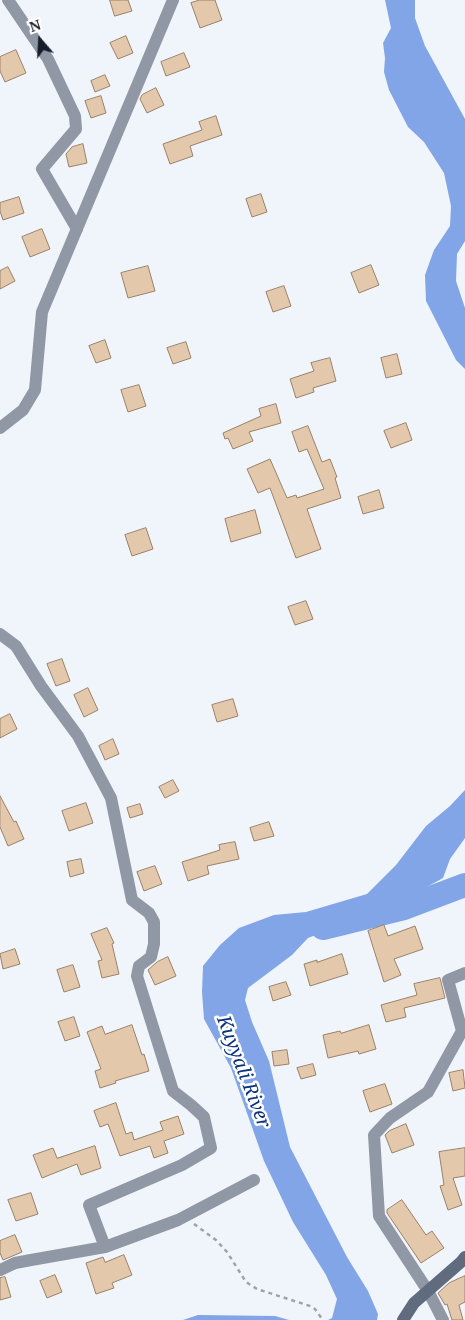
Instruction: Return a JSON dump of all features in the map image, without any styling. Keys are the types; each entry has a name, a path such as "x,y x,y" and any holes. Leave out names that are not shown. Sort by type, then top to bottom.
{"main road":[{"path":"403,1320 414,1303 465,1257"}],"street":[{"path":"8,0 48,59 75,116 76,129 42,169 77,229"},
{"path":"0,428 23,410 35,390 42,312 173,0"},
{"path":"0,634 16,646 41,686 78,736 111,798 132,900 149,913 154,922 154,944 151,956 139,966 137,976 173,1091 204,1117 211,1148 182,1165 90,1205 105,1247"},
{"path":"443,1320 428,1290 379,1216 374,1135 390,1118 428,1092 462,1031 448,980 465,973"},
{"path":"0,1270 31,1260 105,1247 178,1220 254,1180"}],"path":[{"path":"187,1215 227,1252 246,1282 256,1289 310,1306 315,1309 322,1320"}],"water":[{"path":"385,0 415,0 415,18 425,46 465,119 465,241 457,254 456,281 465,308 465,369 456,360 426,301 425,275 434,250 450,226 451,206 444,173 424,142 408,127 389,90 384,72 383,43 391,28"},
{"path":"465,790 465,838 450,859 443,878 396,904 308,938 292,955 248,988 245,1000 252,1022 269,1061 290,1147 347,1257 368,1291 378,1314 377,1320 328,1320 332,1318 337,1299 326,1275 293,1222 264,1161 231,1068 204,1019 203,966 220,945 239,928 274,915 306,912 367,894 396,865 426,826 450,806"},
{"path":"198,1315 275,1316 289,1320 183,1320"}],"building":[{"path":"110,0 128,0 132,11 115,16"},
{"path":"200,0 215,0 222,20 200,28 191,3"},
{"path":"126,36 133,53 118,59 110,43"},
{"path":"16,50 26,73 5,82 0,71 0,57"},
{"path":"184,53 190,67 166,76 161,62"},
{"path":"105,75 110,86 95,92 91,81"},
{"path":"156,88 164,105 147,113 140,99 142,95"},
{"path":"101,96 106,113 91,118 85,101"},
{"path":"216,116 222,135 190,146 193,156 170,164 163,144 202,130 199,122"},
{"path":"83,144 87,163 69,167 66,154 72,147"},
{"path":"261,194 267,212 252,217 246,199"},
{"path":"19,197 24,213 3,220 0,203"},
{"path":"42,229 50,249 30,257 22,237"},
{"path":"371,265 379,285 359,293 351,273"},
{"path":"148,266 155,291 128,298 121,273"},
{"path":"8,267 15,281 0,289 0,271"},
{"path":"284,286 291,306 273,312 266,292"},
{"path":"105,340 111,358 96,363 89,346"},
{"path":"186,342 191,358 173,364 167,348"},
{"path":"397,354 402,374 386,378 381,358"},
{"path":"330,358 336,381 313,388 314,392 296,398 290,379 314,371 311,363"},
{"path":"139,385 146,406 128,412 121,390"},
{"path":"276,404 281,423 249,432 253,441 233,449 228,438 225,439 223,433 261,416 259,409"},
{"path":"406,423 412,440 391,448 384,431"},
{"path":"308,426 322,462 330,459 337,477 335,478 341,498 307,509 321,549 296,558 270,488 258,493 247,469 270,459 287,498 296,495 297,498 324,489 307,449 299,452 292,432"},
{"path":"379,490 384,508 363,514 358,497"},
{"path":"255,510 261,533 231,542 225,519"},
{"path":"146,528 153,549 132,556 125,535"},
{"path":"306,601 313,619 295,625 288,607"},
{"path":"62,659 70,681 56,686 47,664"},
{"path":"88,688 98,710 84,717 74,695"},
{"path":"233,699 238,716 217,722 212,705"},
{"path":"10,714 17,729 0,738 0,719"},
{"path":"113,739 119,754 105,760 99,746"},
{"path":"173,780 179,791 165,798 159,787"},
{"path":"0,796 14,822 16,821 24,839 8,846 0,827"},
{"path":"86,803 93,823 69,831 62,811"},
{"path":"140,804 143,814 130,818 127,808"},
{"path":"269,822 274,836 254,841 250,828"},
{"path":"235,842 239,859 207,866 209,874 188,881 182,862 220,850 219,845"},
{"path":"81,859 84,873 70,877 67,862"},
{"path":"155,866 162,884 144,891 137,872"},
{"path":"384,925 388,936 415,926 423,949 394,959 401,975 384,982 368,931"},
{"path":"107,928 114,943 112,944 119,974 102,978 98,961 102,960 91,934"},
{"path":"15,949 20,964 3,969 0,954"},
{"path":"342,954 348,974 310,986 304,964"},
{"path":"168,957 176,976 155,985 148,970 157,962"},
{"path":"73,965 80,987 64,992 57,970"},
{"path":"440,978 445,998 404,1008 406,1017 386,1022 381,1005 417,995 414,984"},
{"path":"286,982 291,995 273,1001 269,987"},
{"path":"74,1017 80,1036 65,1041 58,1022"},
{"path":"132,1025 149,1071 115,1081 116,1083 100,1088 95,1071 101,1069 87,1032 102,1026 105,1034"},
{"path":"369,1025 376,1049 359,1054 358,1051 328,1058 323,1035 340,1031 341,1033"},
{"path":"287,1050 289,1064 274,1066 272,1052"},
{"path":"313,1064 316,1075 301,1079 297,1068"},
{"path":"463,1070 465,1088 453,1091 449,1073"},
{"path":"385,1084 392,1104 370,1112 363,1091"},
{"path":"116,1103 126,1134 132,1132 134,1140 163,1130 160,1122 178,1116 184,1134 164,1141 168,1153 154,1158 150,1146 120,1156 108,1124 100,1127 94,1111"},
{"path":"406,1124 414,1145 392,1153 385,1135 389,1131"},
{"path":"95,1146 101,1168 81,1175 77,1164 42,1178 33,1155 53,1148 57,1158"},
{"path":"465,1148 465,1176 453,1178 462,1205 448,1210 440,1186 444,1185 439,1152"},
{"path":"31,1193 38,1214 16,1221 8,1200"},
{"path":"402,1200 426,1235 432,1231 444,1248 421,1263 387,1213 387,1210"},
{"path":"15,1235 22,1252 3,1260 0,1253 0,1241"},
{"path":"124,1255 132,1275 112,1283 114,1288 96,1294 86,1263 103,1257 105,1262"},
{"path":"55,1275 62,1292 47,1298 40,1281"},
{"path":"465,1276 465,1302 459,1305 463,1320 452,1320 447,1304 445,1305 438,1293 449,1283"},
{"path":"5,1277 11,1297 0,1300 0,1278"}],"waterway":[{"name":"Kuyyali River","path":"323,928 404,908 465,885"}]}
